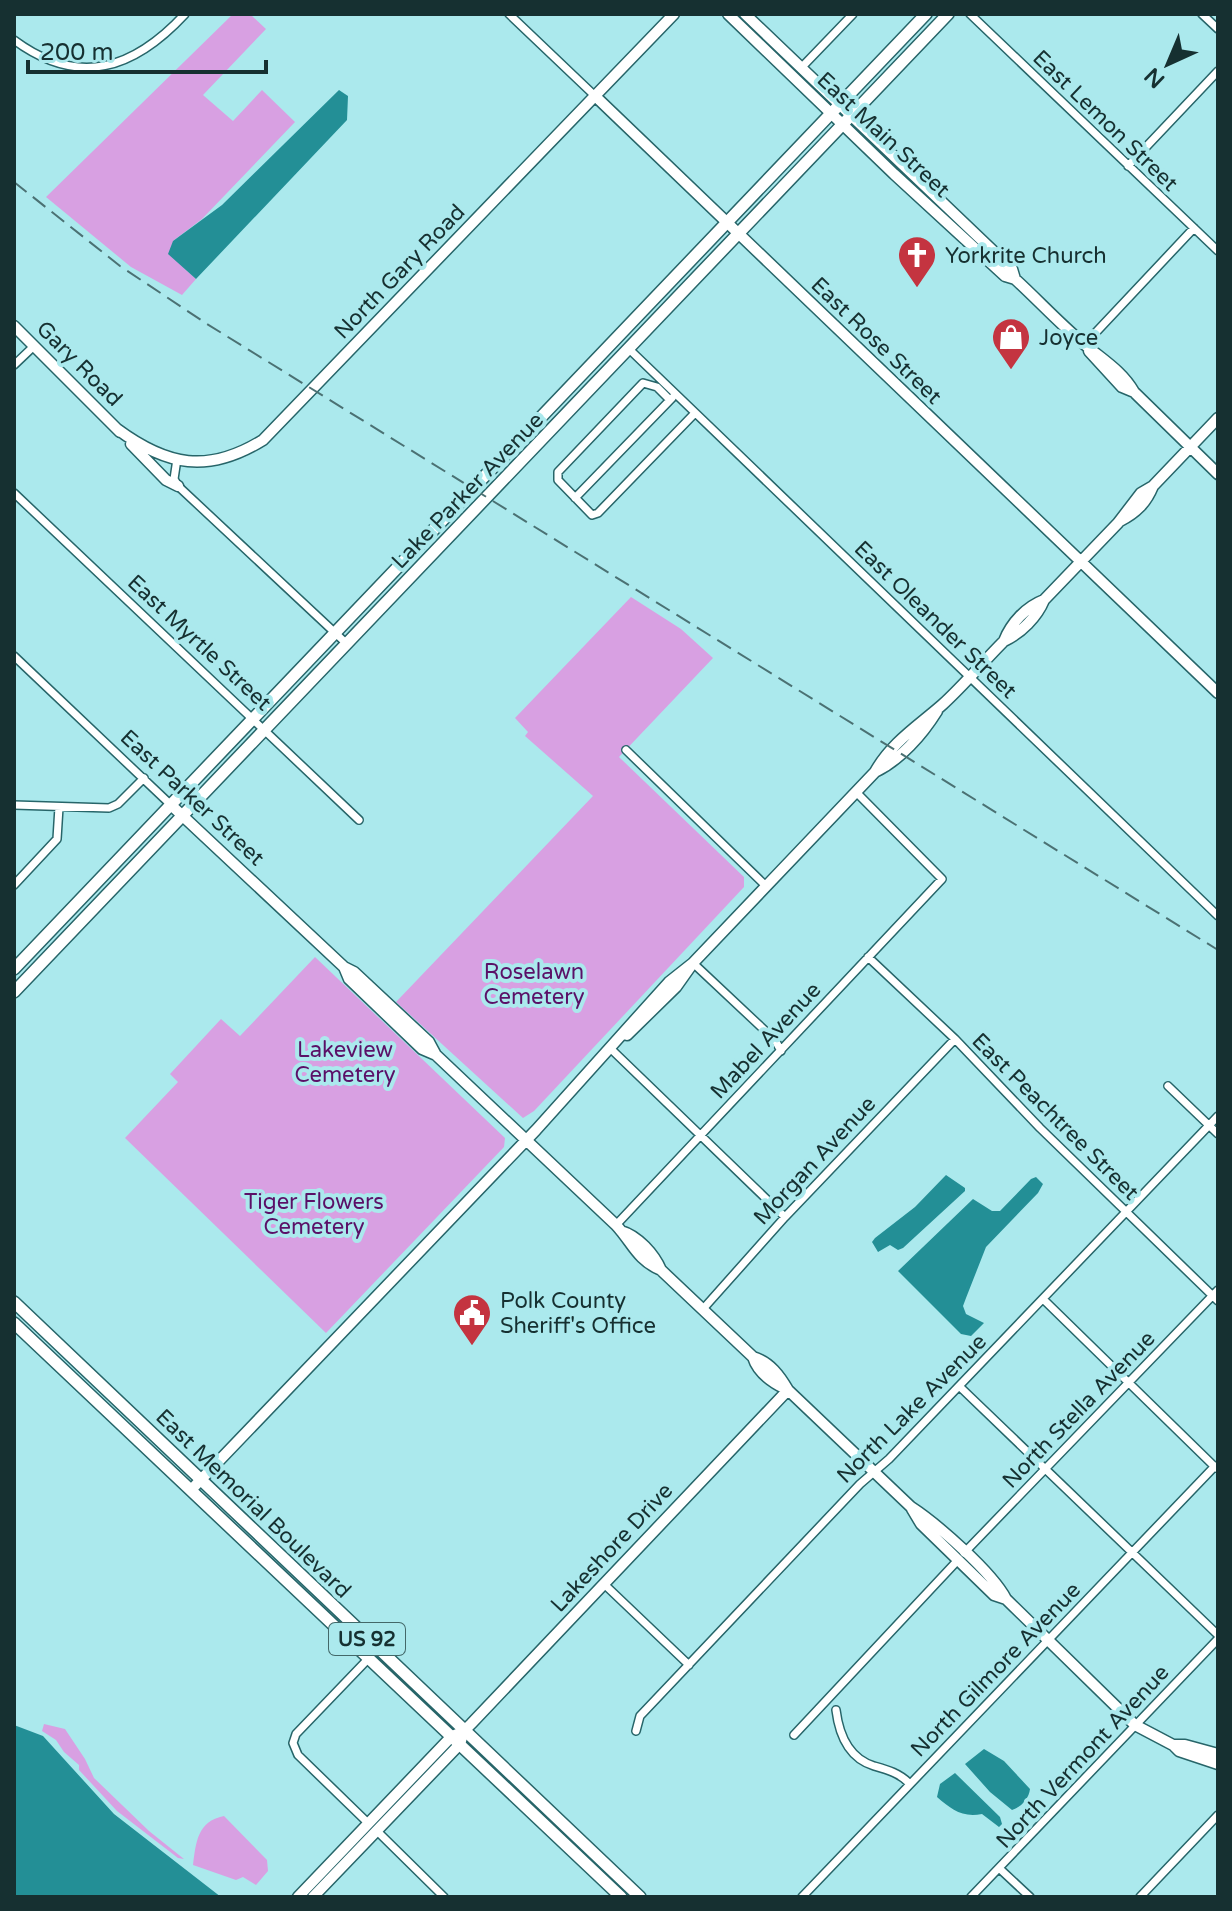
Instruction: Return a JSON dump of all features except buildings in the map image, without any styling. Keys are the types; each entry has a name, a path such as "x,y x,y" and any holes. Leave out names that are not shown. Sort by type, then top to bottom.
{"main road":[{"name":"Lake Parker Avenue","path":"14,969 926,14"},
{"name":"Lake Parker Avenue","path":"14,992 948,14"},
{"path":"629,349 631,334 651,312 662,292"},
{"path":"589,391 594,375 617,350 617,338"},
{"name":"East Memorial Boulevard","path":"14,1302 640,1897"},
{"name":"East Memorial Boulevard","path":"14,1323 621,1897"},
{"path":"24,1332 48,1344 57,1344"},
{"path":"312,1605 341,1625 356,1628"},
{"path":"538,1819 569,1830"},
{"path":"587,1865 595,1867 612,1882 623,1880"}],"street":[{"path":"14,40 44,58 79,67 96,67 131,58 161,39 185,14"},
{"name":"East Rose Street","path":"509,14 1218,693"},
{"name":"North Gary Road","path":"117,429 144,448 177,459 206,462 247,450 270,435 674,14"},
{"name":"East Main Street","path":"728,14 836,109 1005,276 1015,279 1084,345 1122,387 1134,392 1218,474"},
{"name":"East Main Street","path":"745,14 801,68 836,109"},
{"path":"801,68 853,14"},
{"name":"East Lemon Street","path":"970,14 1218,251"},
{"path":"1202,14 1218,29"},
{"path":"1128,166 1218,71"},
{"path":"1084,345 1194,228"},
{"name":"Gary Road","path":"14,326 117,429"},
{"path":"14,365 34,346"},
{"name":"East Oleander Street","path":"629,349 673,397 695,413 1218,916"},
{"path":"575,498 673,397 643,383 558,472 558,480 575,498 592,515 598,513 695,413"},
{"path":"191,1490 526,1140 660,991 693,963 875,772 882,759 969,677 1004,641 1008,630 1032,605 1044,600 1118,523 1141,493 1153,486 1218,418"},
{"path":"117,429 166,480 178,486 347,644"},
{"path":"177,459 174,479 178,486"},
{"name":"East Myrtle Street","path":"14,493 359,820"},
{"name":"East Parker Street","path":"14,656 344,967 349,979 422,1049 436,1055 618,1228 626,1242 651,1266 661,1270 753,1357 763,1360 772,1368 788,1390 911,1507 921,1524 961,1556 994,1595 1006,1599 1135,1725 1179,1751 1218,1764"},
{"path":"626,750 766,886"},
{"path":"16,804 109,808 118,804 144,778"},
{"name":"Mabel Avenue","path":"618,1228 700,1135 942,879 856,792"},
{"path":"14,885 57,839 59,807"},
{"name":"East Peachtree Street","path":"868,957 955,1039 1126,1212 1216,1296"},
{"path":"693,963 775,1040 781,1051"},
{"name":"Morgan Avenue","path":"703,1309 785,1217 955,1039"},
{"path":"611,1049 785,1217"},
{"path":"1168,1086 1218,1134"},
{"name":"North Lake Avenue","path":"636,1731 640,1716 860,1484 959,1386 1218,1116"},
{"name":"North Stella Avenue","path":"794,1735 961,1556 1216,1296"},
{"path":"1043,1299 1216,1468"},
{"path":"959,1386 1218,1637"},
{"name":"Lakeshore Drive","path":"313,1897 373,1827 788,1390"},
{"name":"North Gilmore Avenue","path":"802,1897 1216,1468"},
{"path":"604,1584 689,1665"},
{"name":"North Vermont Avenue","path":"971,1897 1218,1637"},
{"path":"369,1658 296,1734 293,1743 298,1755 444,1897"},
{"path":"836,1710 841,1736 854,1753 873,1765 895,1772 909,1783"},
{"name":"East Parker Street","path":"1173,1745 1218,1754"},
{"path":"1140,1897 1218,1815"},
{"name":"Lakeshore Drive","path":"298,1897 373,1827"},
{"path":"1000,1869 1030,1897"}],"green space":[{"path":"233,14 250,14 266,29 203,95 233,121 262,90 295,122 202,219 173,241 184,268 196,279 182,295 131,267 46,197"},
{"name":"Roselawn Cemetery","path":"631,597 681,629 713,658 619,757 744,877 744,887 534,1111 523,1118 396,1002 593,796 525,736 528,732 515,718"},
{"name":"Tiger Flowers Cemetery","path":"315,957 505,1138 504,1147 326,1333 125,1138 178,1082 170,1074 221,1019 240,1036"},
{"path":"44,1724 65,1729 94,1778 149,1831 184,1859 178,1858 117,1811 56,1740 42,1731"},
{"path":"224,1816 267,1860 268,1871 256,1885 243,1877 236,1880 193,1865 197,1841 203,1828"}],"water":[{"path":"339,90 348,96 347,120 196,279 168,254 173,241 222,205"},
{"path":"946,1175 965,1191 903,1248 898,1250 890,1245 878,1252 872,1242 875,1238 915,1207"},
{"path":"1036,1177 1043,1184 1038,1193 986,1247 963,1306 966,1314 984,1323 971,1336 961,1334 898,1271 973,1199 992,1211 1000,1211"},
{"path":"14,1725 43,1736 114,1814 221,1897 14,1897"},
{"path":"984,1749 1004,1761 1030,1789 1026,1799 1015,1809 1012,1810 990,1792 965,1764"},
{"path":"955,1773 1000,1817 1002,1824 999,1827 982,1814 957,1812 937,1797 940,1784"}],"railway":[{"path":"14,182 120,266 207,324 1218,950"}],"place":[{"name":"Yorkrite Church","path":"917,289"},
{"name":"Joyce","path":"1011,371"},
{"name":"Polk County Sheriff's Office","path":"472,1347"}],"park label":[{"name":"Lakeview Cemetery","path":"345,1062"}]}
